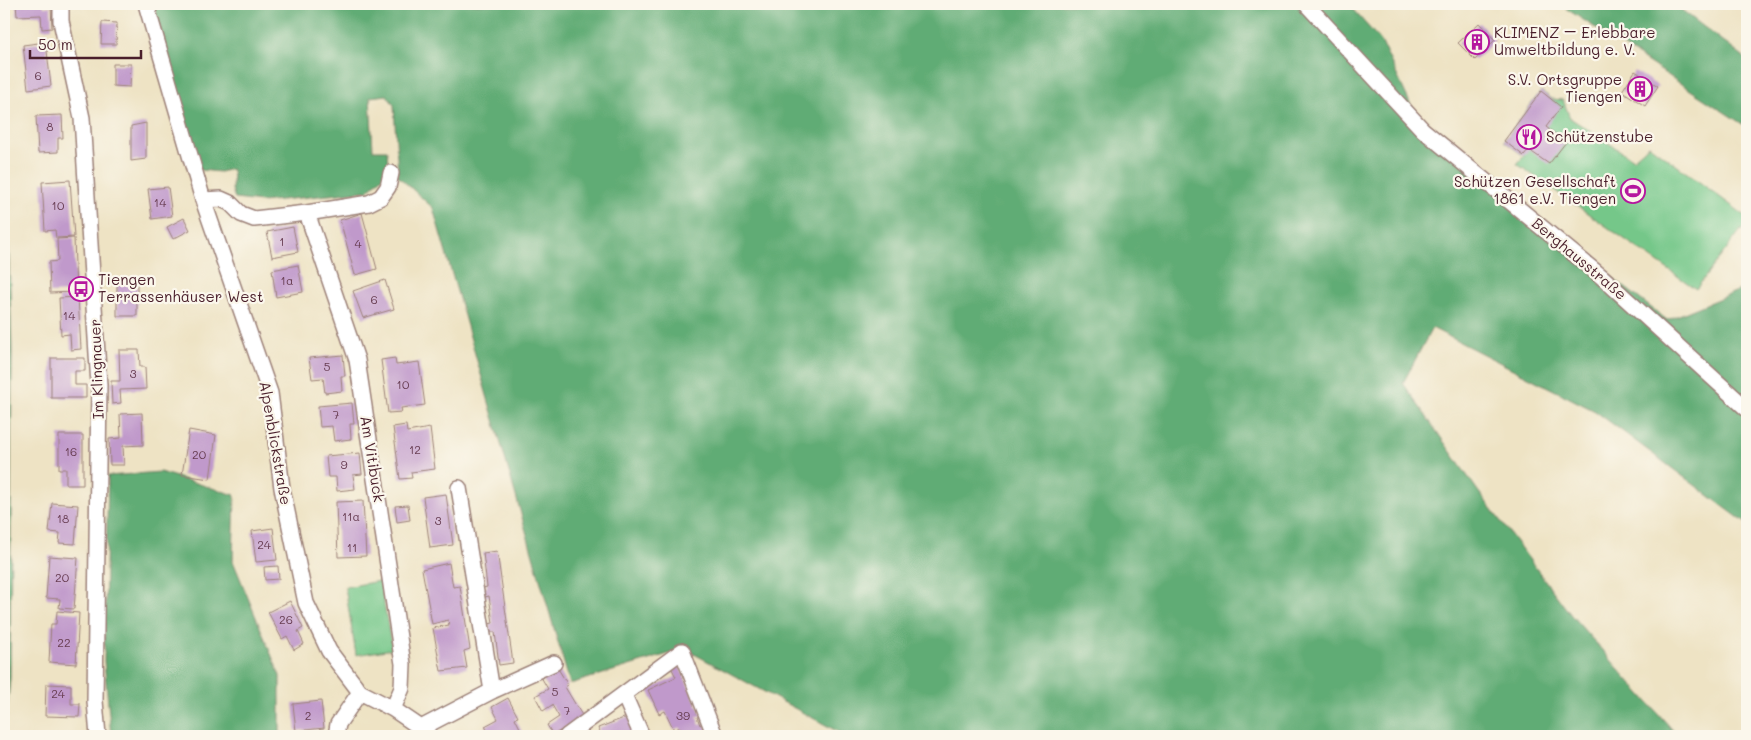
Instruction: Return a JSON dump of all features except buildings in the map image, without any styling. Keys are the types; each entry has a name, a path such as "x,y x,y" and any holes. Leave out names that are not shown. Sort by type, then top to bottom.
{"street":[{"name":"Im Klingnauer","path":"61,4 61,21 82,118 99,385 95,701 98,736"},
{"name":"Alpenblickstraße","path":"146,4 204,200 270,393 282,488 306,603 329,651 360,692 393,710 425,732 492,690 554,663"},
{"name":"Berghausstraße","path":"1306,4 1423,130 1602,277 1747,409"},
{"path":"204,200 221,199 230,203 241,214 254,219 307,213 369,204 381,197 388,187 391,173"},
{"name":"Am Vitibuck","path":"307,213 356,360 403,664 402,688 393,710"},
{"path":"460,488 492,690"},
{"path":"567,736 682,651 715,736"},
{"path":"336,736 338,724 360,692"},
{"path":"624,695 642,736"}],"green space":[{"path":"153,4 1348,4 1381,41 1423,131 1667,320 1747,287 1747,524 1595,411 1432,328 1403,383 1478,491 1571,615 1678,736 846,736 685,649 570,684 433,208 398,176 394,105 387,95 370,97 373,150 387,150 388,168 384,176 367,191 261,202 235,199 232,189 233,172 231,169 220,172 200,170"},
{"path":"1559,4 1674,4 1747,60 1747,127"},
{"name":"Schützen Gesellschaft 1861 e.V. Tiengen","path":"1541,91 1552,99 1563,100 1570,118 1633,159 1649,145 1747,217 1747,222 1696,289 1517,164 1524,156 1504,141"},
{"path":"4,101 12,350 10,678 5,736"},
{"path":"160,472 235,495 233,561 280,676 280,736 111,736 104,661 108,476"},
{"path":"380,581 392,649 356,655 345,587"}],"place":[{"name":"KLIMENZ – Erlebbare Umweltbildung e. V.","path":"1477,42"},
{"name":"S.V. Ortsgruppe Tiengen","path":"1640,89"},
{"name":"Schützenstube","path":"1529,137"},
{"name":"Schützen Gesellschaft 1861 e.V. Tiengen","path":"1633,191"},
{"name":"Tiengen Terrassenhäuser West","path":"81,289"}]}
